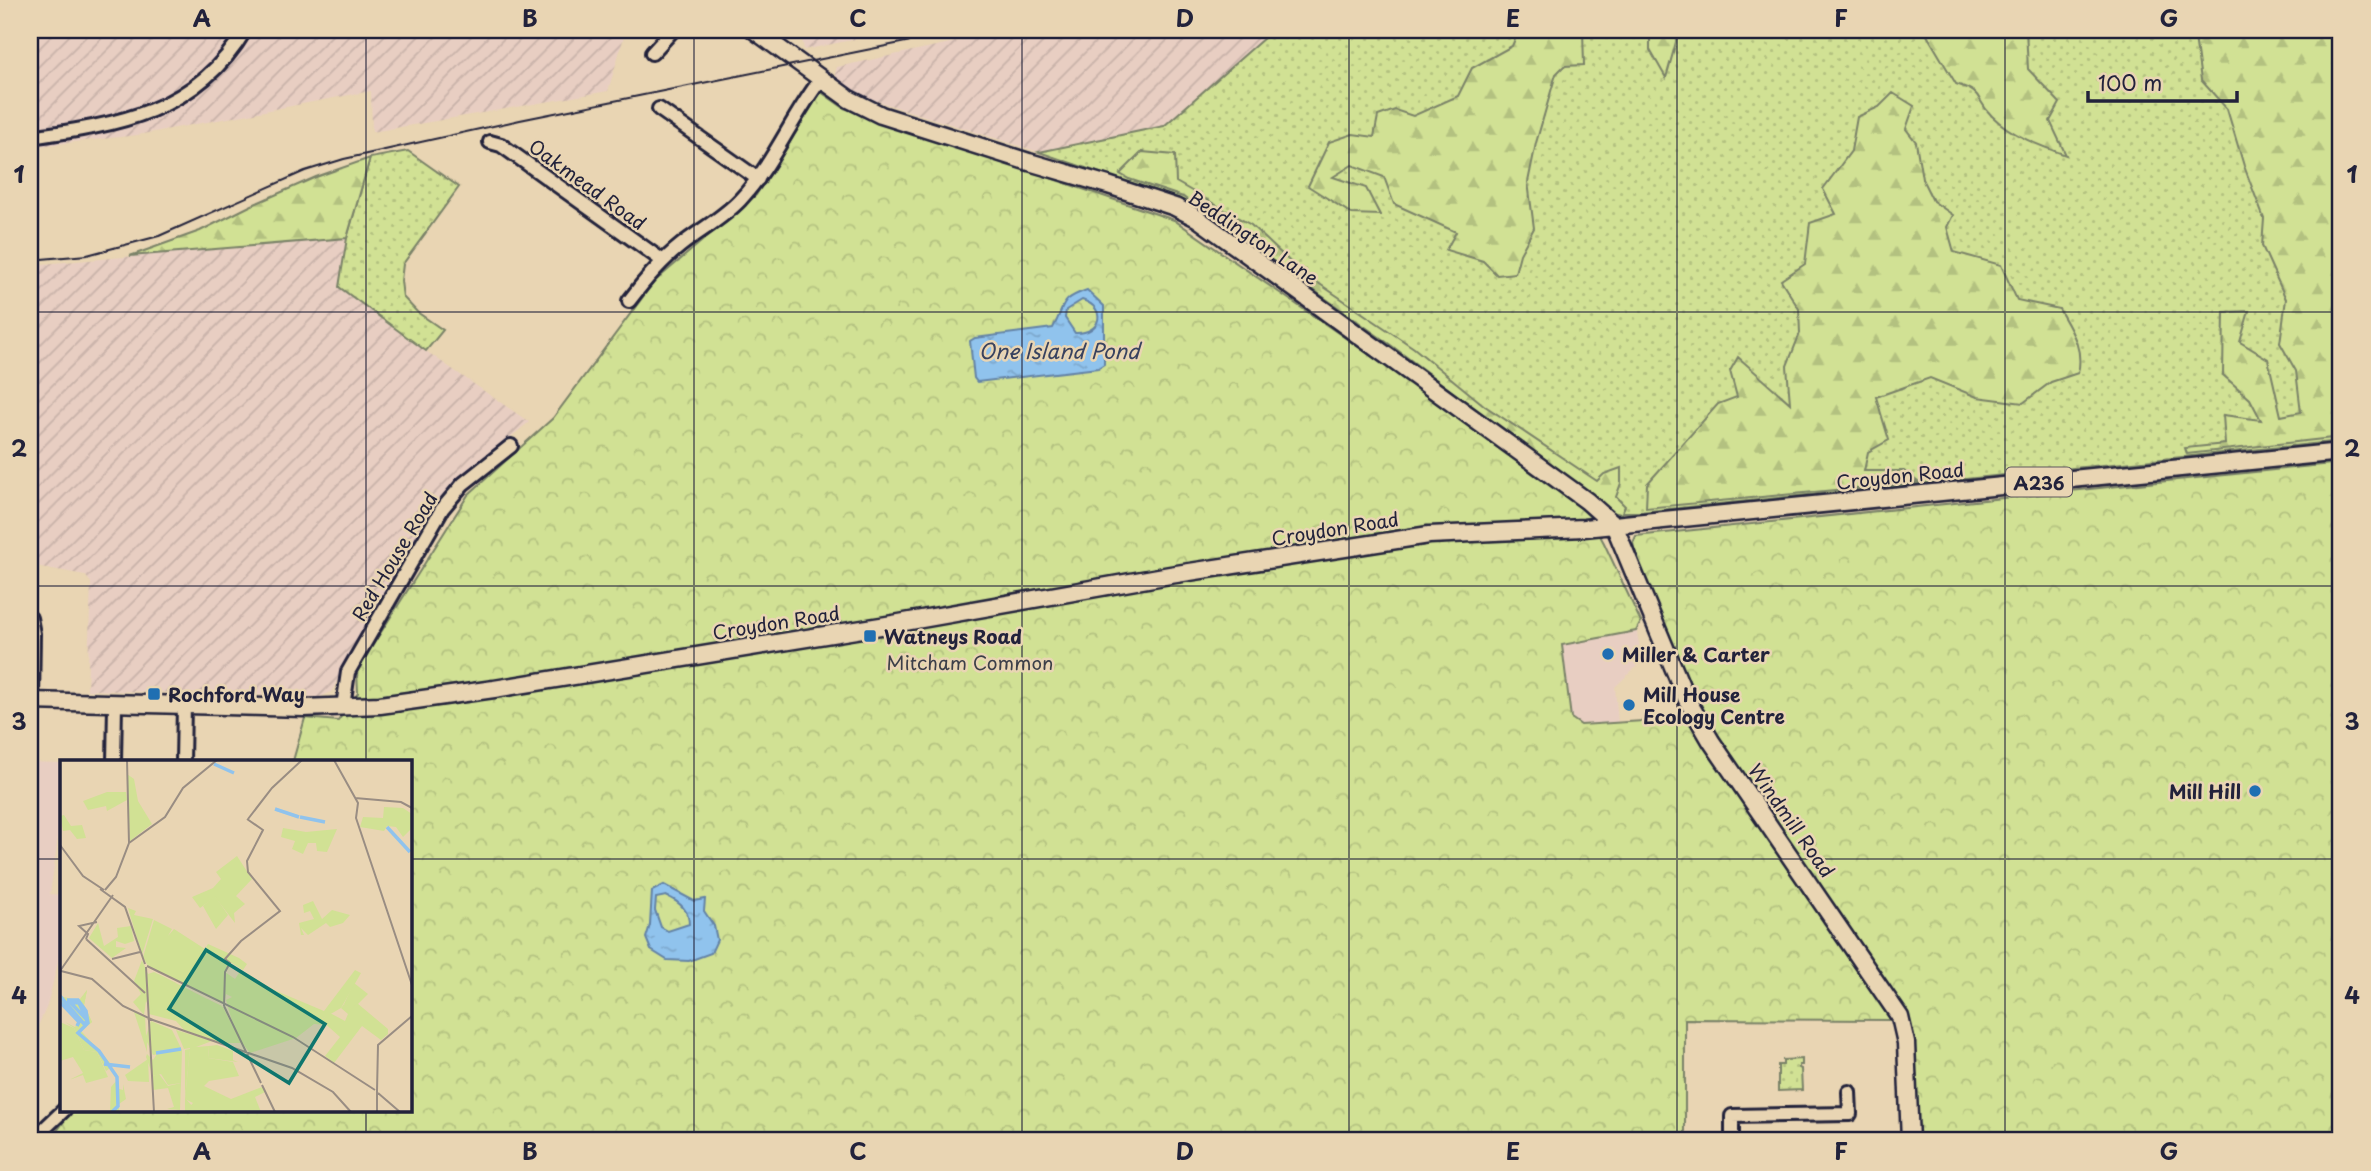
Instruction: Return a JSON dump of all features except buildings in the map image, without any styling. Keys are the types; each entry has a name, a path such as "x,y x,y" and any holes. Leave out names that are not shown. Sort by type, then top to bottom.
{"main road":[{"name":"Beddington Lane","path":"754,30 849,99 881,115 1108,185 1175,207 1197,218 1576,493 1614,525"},
{"name":"Croydon Road","path":"343,707 412,701 495,689 899,623 1170,575 1429,536 1614,525 2341,452"},
{"name":"Windmill Road","path":"1614,525 1689,704 1900,1017 1906,1043 1910,1141"},
{"name":"A236","path":"31,701 343,707"}],"street":[{"path":"30,137 108,126 147,114 187,92 204,78 222,61 245,30"},
{"path":"652,53 673,30"},
{"path":"629,301 663,261 730,210 758,178 797,112 821,79"},
{"path":"659,109 758,178"},
{"name":"Oakmead Road","path":"490,142 501,145 663,261"},
{"name":"Red House Road","path":"343,707 348,671 442,509 463,484 511,446"},
{"path":"30,618 33,634 31,701"},
{"path":"114,760 115,704"},
{"path":"183,760 184,704"},
{"path":"1732,1141 1732,1116 1850,1114 1849,1092"},
{"path":"44,1129 62,1112"}],"shaded area":[{"path":"30,30 626,30 608,91 372,132 371,91 138,135 30,147"},
{"path":"797,30 898,30 804,50 801,33"},
{"path":"1011,30 1273,30 1164,126 1039,152 861,96 843,86 835,74 837,67"},
{"path":"347,238 339,287 529,422 450,487 331,692 320,697 87,690 91,583 85,575 30,565 30,265"},
{"path":"1636,627 1642,661 1615,687 1618,724 1572,727 1560,643"},
{"path":"30,762 60,763 60,824 50,894 60,895 60,954 47,1006 30,1043"}],"green space":[{"path":"1273,30 2341,30 2341,441 1640,512 1617,512 1182,201 1039,152 1164,126"},
{"path":"1519,30 1583,30 1584,65 1564,66 1556,74 1528,182 1534,228 1520,254 1515,273 1497,275 1483,261 1446,250 1456,232 1394,204 1384,177 1352,165 1333,177 1366,188 1380,215 1352,214 1308,186 1329,142 1353,134 1374,137 1378,116 1395,110 1413,116 1458,96 1472,68 1512,46"},
{"path":"1650,30 1676,30 1676,42 1666,78 1650,50"},
{"path":"1924,30 2026,30 2028,69 2060,103 2050,121 2066,155 2027,140 2000,123 1986,110 1975,93 1956,84"},
{"path":"2194,30 2341,30 2341,437 2187,454 2185,448 2225,444 2223,415 2261,420 2250,399 2223,375 2224,312 2249,311 2240,342 2268,359 2281,416 2301,412 2296,371 2280,343 2286,299 2262,246 2264,219 2227,109 2201,80"},
{"name":"Mitcham Common","path":"821,92 844,108 1174,220 1508,450 1590,517 1641,622 1636,631 1562,645 1571,718 1581,725 1690,718 1893,1020 1685,1019 1685,1141 50,1141 71,1112 411,1112 411,760 293,760 305,718 338,721 358,693 357,670 468,495 553,418 654,282 756,195"},
{"path":"1893,93 1914,106 1906,129 1916,142 1922,179 1933,201 1953,215 1947,227 1954,252 2001,265 2017,300 2059,309 2078,347 2078,373 2051,382 2023,403 1977,397 1930,378 1876,397 1889,440 1868,452 1864,471 1904,471 1918,482 1646,508 1647,484 1718,404 1737,397 1730,371 1738,357 1790,403 1787,366 1800,333 1799,309 1781,280 1805,264 1810,223 1836,214 1823,189 1851,151 1857,117 1879,107"},
{"path":"408,151 459,187 403,264 403,297 417,312 443,330 426,351 339,287 347,238 370,158"},
{"path":"1142,152 1175,155 1176,182 1251,225 1299,270 1414,348 1485,406 1597,481 1604,474 1621,468 1621,483 1616,497 1625,506 1621,514 1612,512 1392,346 1183,197 1120,174"},
{"path":"370,158 347,238 130,256 200,231 316,177"},
{"path":"2341,463 2341,1141 1914,1141 1911,1046 1690,699 1637,562 1633,543 1636,536"},
{"path":"1802,1059 1799,1068 1802,1090 1778,1091 1778,1065 1783,1065 1783,1060"}],"water":[{"name":"One Island Pond","path":"1087,290 1104,306 1104,364 1098,368 977,382 974,378 970,341 975,338 1053,328 1067,300","holes":["1082,300 1096,309 1098,320 1091,329 1075,333 1065,318 1066,310"]},
{"path":"664,885 694,901 705,899 704,911 714,926 717,940 711,953 689,961 667,960 651,950 646,938 650,925 652,891","holes":["666,896 685,910 689,924 668,931 661,927 655,910 656,898"]}],"tram line":[{"path":"30,260 87,255 159,236 305,171 344,159 520,120 965,30"}],"place":[{"name":"Watneys Road","path":"870,636"},
{"name":"Miller & Carter","path":"1608,654"},
{"name":"Rochford Way","path":"154,694"},
{"name":"Mill House Ecology Centre","path":"1629,705"},
{"name":"Mill Hill","path":"2255,791"}]}
